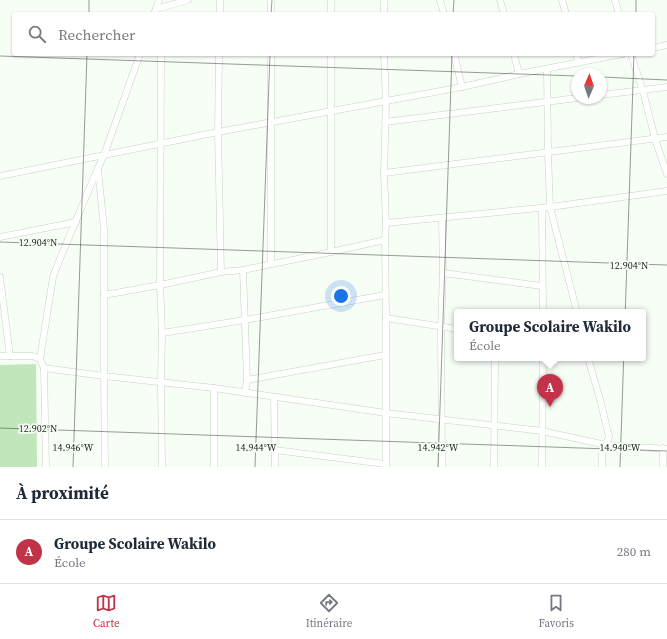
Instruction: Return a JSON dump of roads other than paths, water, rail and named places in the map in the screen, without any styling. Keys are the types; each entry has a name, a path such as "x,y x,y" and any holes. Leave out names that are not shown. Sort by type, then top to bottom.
{"street":[{"path":"155,11 159,0"},
{"path":"155,11 188,0"},
{"path":"220,0 220,12"},
{"path":"271,0 271,12"},
{"path":"331,0 331,12"},
{"path":"384,0 384,12"},
{"path":"440,0 443,12"},
{"path":"500,0 503,12"},
{"path":"562,0 565,12"},
{"path":"615,0 618,12"},
{"path":"164,7 164,12"},
{"path":"655,48 667,45"},
{"path":"46,467 44,368 40,359 54,277 57,266 104,155 139,56"},
{"path":"161,56 160,285 162,333 162,467"},
{"path":"219,56 218,132 221,272"},
{"path":"271,56 271,264"},
{"path":"331,252 332,56"},
{"path":"274,450 386,465 386,223 384,173 386,102 384,56"},
{"path":"454,56 462,87"},
{"path":"514,56 519,74"},
{"path":"577,56 579,63"},
{"path":"0,176 218,132 386,102 612,56"},
{"path":"632,56 643,91 655,139 667,174"},
{"path":"547,69 550,207 576,309"},
{"path":"607,94 667,87"},
{"path":"385,122 571,99"},
{"path":"384,173 667,137"},
{"path":"98,168 104,229 105,467"},
{"path":"386,223 542,208 667,191"},
{"path":"542,208 542,309"},
{"path":"442,218 442,467"},
{"path":"0,237 76,222"},
{"path":"104,294 160,285 221,272 243,270 385,240"},
{"path":"243,270 247,380 245,393"},
{"path":"443,273 542,286"},
{"path":"0,277 10,356"},
{"path":"162,333 246,320 385,295"},
{"path":"386,318 454,329"},
{"path":"247,380 386,355"},
{"path":"0,356 33,356 40,359"},
{"path":"494,467 495,361"},
{"path":"542,467 543,361"},
{"path":"589,361 609,437 602,454 602,467"},
{"path":"44,368 214,388 386,413 542,431 606,445 665,448 663,467"},
{"path":"214,388 214,467"},
{"path":"274,397 275,467"}],"place":[{"name":"Groupe Scolaire Wakilo","path":"550,407"}]}
